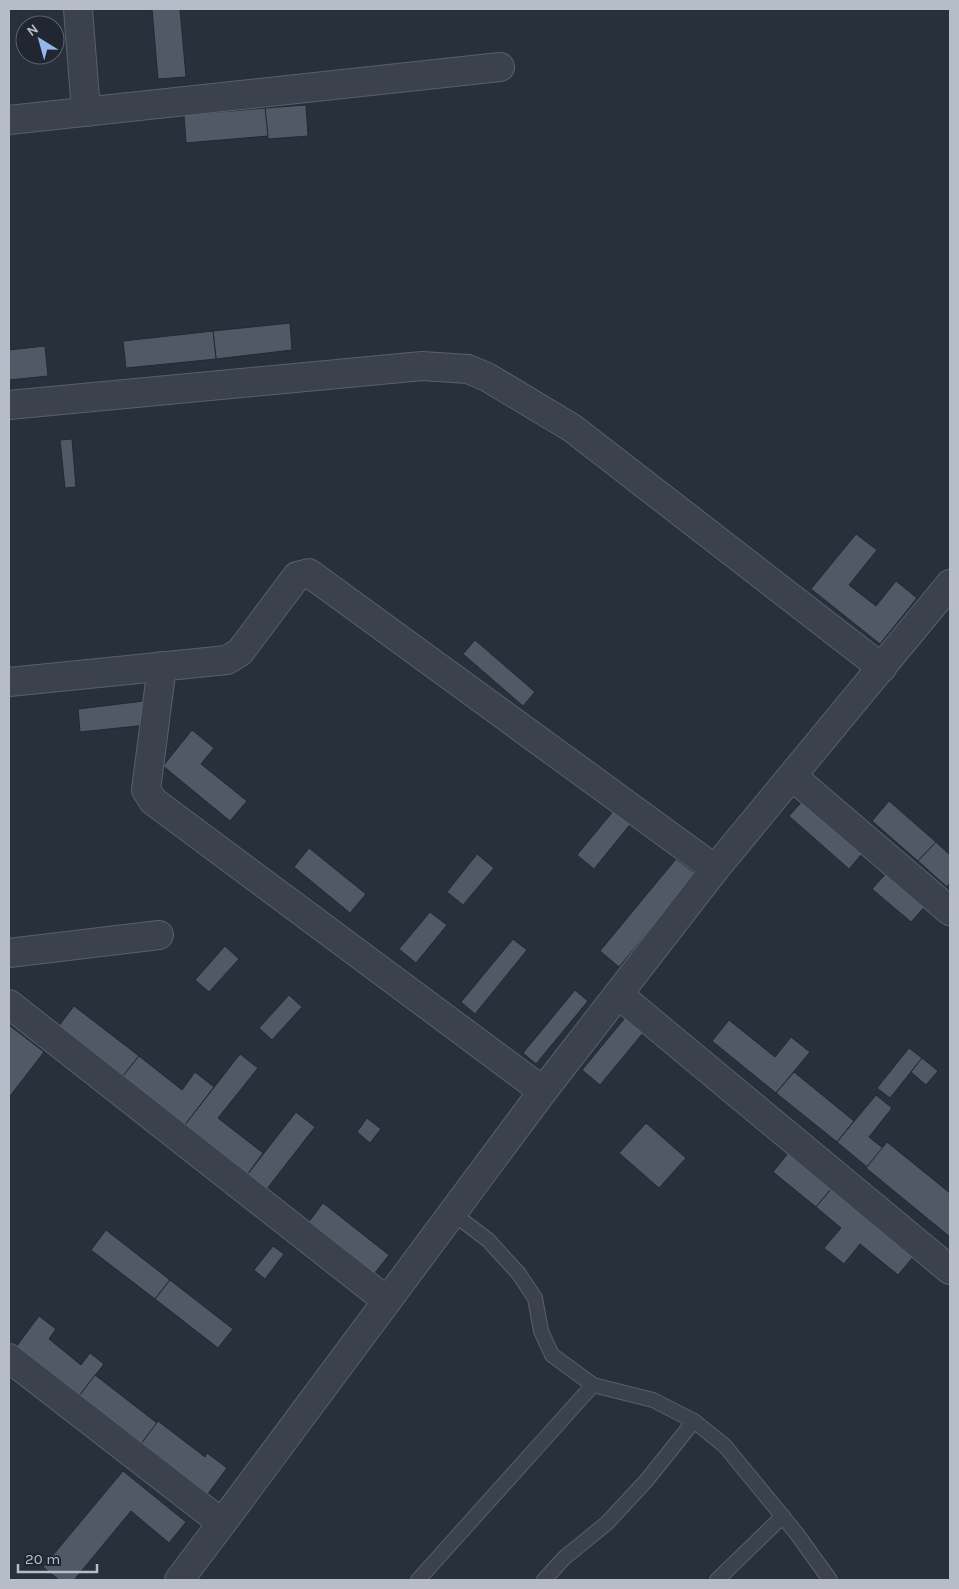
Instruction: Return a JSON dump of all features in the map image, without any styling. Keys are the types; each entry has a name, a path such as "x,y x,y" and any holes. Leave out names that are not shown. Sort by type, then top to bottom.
{"street":[{"path":"78,9 86,112"},
{"path":"9,120 500,67"},
{"path":"9,405 422,366 468,369 488,376 572,428 882,668"},
{"path":"9,682 227,660 240,652 297,576 309,573 715,869"},
{"path":"179,1580 543,1090 619,995 715,869 950,584"},
{"path":"162,666 146,790 153,801 543,1090"},
{"path":"792,776 950,911"},
{"path":"9,953 158,935"},
{"path":"619,995 950,1270"},
{"path":"9,1004 387,1301"},
{"path":"9,1358 222,1523"}],"lane":[{"path":"451,1212 488,1240 519,1274 535,1298 541,1332 552,1355 593,1384 654,1400 694,1421 725,1446 783,1516 830,1580"},
{"path":"418,1580 593,1384"},
{"path":"544,1580 564,1558 607,1523 646,1481 694,1421"},
{"path":"717,1580 783,1516"}],"building":[{"path":"152,9 180,9 186,77 158,79"},
{"path":"306,105 308,136 268,139 265,108"},
{"path":"265,108 268,136 186,143 184,115"},
{"path":"290,323 292,350 216,359 213,331"},
{"path":"213,331 216,359 126,368 123,341"},
{"path":"45,346 48,376 9,380 9,350"},
{"path":"72,439 76,487 65,488 60,440"},
{"path":"856,534 877,550 849,585 876,606 896,581 917,598 880,644 811,589"},
{"path":"475,640 535,692 523,706 463,654"},
{"path":"144,701 147,725 80,732 78,709"},
{"path":"192,730 214,748 201,764 247,801 230,821 163,766"},
{"path":"806,797 866,849 849,869 789,816"},
{"path":"889,801 936,842 918,861 872,821"},
{"path":"615,809 632,822 594,869 577,855"},
{"path":"936,842 950,855 950,883 947,887 918,861"},
{"path":"309,848 366,894 350,913 294,867"},
{"path":"477,854 494,868 463,905 447,892"},
{"path":"676,859 696,874 619,967 600,951"},
{"path":"890,869 928,903 911,922 872,889"},
{"path":"430,912 447,925 416,963 399,949"},
{"path":"513,939 527,950 475,1014 461,1002"},
{"path":"225,946 239,959 209,992 195,980"},
{"path":"575,990 588,1001 536,1064 523,1053"},
{"path":"289,995 302,1007 272,1040 259,1028"},
{"path":"74,1006 139,1056 122,1077 58,1027"},
{"path":"625,1018 643,1033 600,1085 582,1070"},
{"path":"729,1020 775,1057 791,1037 810,1052 776,1093 712,1041"},
{"path":"9,1025 44,1052 10,1096 9,1095"},
{"path":"909,1048 922,1058 890,1098 877,1088"},
{"path":"240,1054 258,1068 218,1118 263,1153 247,1175 184,1126"},
{"path":"139,1056 182,1090 195,1072 214,1087 184,1126 122,1077"},
{"path":"922,1058 938,1071 926,1085 911,1072"},
{"path":"794,1072 854,1121 837,1142 776,1093"},
{"path":"876,1095 892,1108 869,1137 883,1148 867,1167 837,1142"},
{"path":"296,1112 315,1127 266,1190 247,1175"},
{"path":"367,1118 381,1129 370,1143 357,1132"},
{"path":"646,1123 686,1158 659,1188 619,1153"},
{"path":"887,1142 950,1193 950,1237 866,1168"},
{"path":"789,1152 832,1188 816,1207 773,1172"},
{"path":"832,1188 914,1256 898,1275 860,1244 844,1264 824,1248 841,1228 816,1207"},
{"path":"323,1203 389,1255 374,1274 308,1223"},
{"path":"106,1230 170,1280 155,1299 91,1250"},
{"path":"273,1246 284,1254 265,1279 254,1270"},
{"path":"170,1280 233,1329 218,1348 155,1299"},
{"path":"39,1316 56,1329 49,1339 81,1365 90,1353 104,1364 79,1396 16,1347"},
{"path":"95,1375 157,1423 141,1444 79,1396"},
{"path":"158,1421 205,1457 207,1453 227,1468 207,1495 141,1444"},
{"path":"123,1471 186,1522 169,1543 131,1511 74,1580 59,1580 43,1567"}]}
